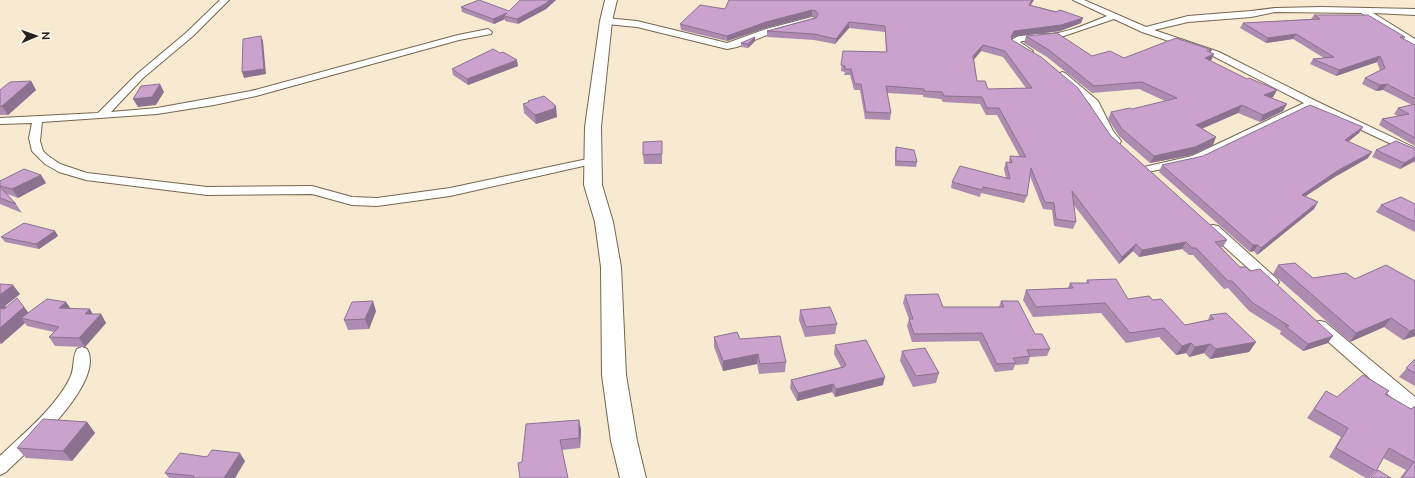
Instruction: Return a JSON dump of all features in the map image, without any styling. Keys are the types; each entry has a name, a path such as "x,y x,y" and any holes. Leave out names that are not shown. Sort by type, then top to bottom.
{"street":[{"path":"101,116 140,76 190,34 225,0"},
{"path":"611,0 606,21 593,127 593,185 604,222 611,267 614,375 624,441 633,478"},
{"path":"1077,0 1145,30 1216,54 1312,103 1415,152"},
{"path":"1145,30 1188,19 1251,14 1275,10 1363,10 1415,12"},
{"path":"1363,10 1415,43"},
{"path":"1038,57 1014,42 1028,37 1054,36 1086,27 1115,16"},
{"path":"606,21 638,24 726,46 734,45 770,31 812,20"},
{"path":"0,121 101,116 157,110 233,98 458,38 488,32"},
{"path":"1053,68 1094,102 1108,132 1125,149"},
{"path":"1148,169 1195,159 1312,103"},
{"path":"38,119 34,143 38,152 51,164 66,171 86,176 207,191 242,192 305,190 352,201 377,202 450,192 592,161"},
{"path":"1136,159 1158,179"},
{"path":"1201,219 1282,291"},
{"path":"1310,316 1397,393 1415,406"},
{"path":"0,467 59,406 76,384 82,368 82,353"}],"building":[{"path":"479,0 509,11 520,0 550,0 517,19 504,16 507,13 493,19 461,7"},
{"path":"729,0 1032,0 1029,5 1056,12 1060,10 1083,18 1061,25 1014,31 1011,37 1012,40 1041,57 1078,88 1111,136 1227,240 1215,242 1240,267 1246,267 1250,271 1260,269 1333,336 1308,344 1285,326 1289,326 1253,303 1232,281 1228,281 1196,248 1192,248 1186,242 1142,250 1136,244 1122,257 1072,191 1076,222 1056,219 1054,203 1045,202 1031,168 1027,196 983,187 982,190 952,182 960,166 1010,179 1006,162 1012,163 1010,156 1026,157 999,108 987,108 982,97 944,96 942,92 886,86 891,113 866,112 861,84 855,84 851,69 845,69 845,66 841,65 843,51 887,52 885,26 849,22 836,39 814,34 767,31 816,18 818,14 816,11 812,10 766,22 727,36 680,24 700,5 725,9","holes":["983,45 1005,51 1032,88 988,89 985,81 977,81 973,56"]},
{"path":"1314,15 1368,15 1405,37 1400,37 1415,45 1415,99 1387,84 1380,85 1365,78 1385,68 1380,56 1339,70 1313,59 1334,57 1296,34 1268,38 1243,23 1320,19"},
{"path":"1057,33 1092,56 1110,51 1124,58 1176,38 1212,50 1207,51 1214,54 1205,58 1247,79 1249,78 1277,90 1264,95 1287,104 1263,115 1242,105 1196,125 1216,137 1195,147 1154,156 1122,129 1111,112 1130,108 1132,109 1177,98 1142,82 1094,86 1049,50 1026,36"},
{"path":"261,36 264,69 242,72 243,39"},
{"path":"755,37 748,44 741,43"},
{"path":"493,49 500,53 503,52 517,60 467,79 452,69"},
{"path":"31,81 2,106 0,106 0,90 10,82"},
{"path":"160,84 152,97 133,99 141,86"},
{"path":"544,96 556,106 554,107 556,108 535,115 523,104 529,102 528,101"},
{"path":"1415,104 1415,138 1382,119 1409,114 1398,108"},
{"path":"1310,105 1363,127 1345,140 1372,152 1337,171 1302,195 1318,202 1261,248 1258,245 1253,245 1162,165 1203,156"},
{"path":"662,141 662,154 643,155 643,142"},
{"path":"1396,141 1415,149 1415,157 1404,163 1376,150"},
{"path":"896,147 914,150 917,162 896,161"},
{"path":"24,169 41,175 12,189 0,186 0,181"},
{"path":"0,187 16,204 0,198"},
{"path":"1401,197 1415,204 1415,222 1381,205"},
{"path":"24,223 55,231 36,244 1,237"},
{"path":"1295,263 1313,278 1346,273 1355,279 1386,265 1415,281 1415,329 1410,331 1391,318 1356,333 1278,265"},
{"path":"1116,279 1128,299 1149,296 1153,300 1161,299 1185,325 1214,319 1210,315 1226,313 1256,342 1216,349 1210,344 1195,347 1191,343 1182,346 1164,328 1130,333 1105,303 1036,307 1026,290 1073,288 1070,283 1089,283 1087,280"},
{"path":"0,284 13,285 0,295"},
{"path":"938,294 943,307 1004,307 1001,301 1018,301 1035,334 1042,334 1050,349 1027,350 1030,356 1013,358 1016,363 997,364 982,333 914,334 909,319 913,319 905,295"},
{"path":"17,298 24,307 0,328 0,308 4,309"},
{"path":"47,299 66,302 59,308 90,309 85,314 101,314 79,338 49,337 59,327 21,318"},
{"path":"373,301 365,319 344,320 352,302"},
{"path":"830,307 837,324 806,327 800,310"},
{"path":"737,332 740,339 780,336 786,362 760,364 758,354 723,361 714,337"},
{"path":"866,340 885,377 836,389 833,384 798,393 791,380 844,367 846,365 835,345"},
{"path":"925,348 939,373 916,376 902,351"},
{"path":"1415,359 1415,373 1406,368"},
{"path":"1363,375 1389,391 1385,394 1411,409 1415,406 1415,478 1402,478 1414,462 1389,448 1376,471 1336,448 1348,428 1314,409 1326,391 1337,397"},
{"path":"43,419 87,422 63,451 17,448"},
{"path":"579,420 579,438 560,440 568,478 520,478 518,463 522,462 526,424"},
{"path":"212,450 240,453 224,478 193,478 194,476 165,473 180,453 207,457"},
{"path":"1378,470 1391,478 1371,478"}]}
